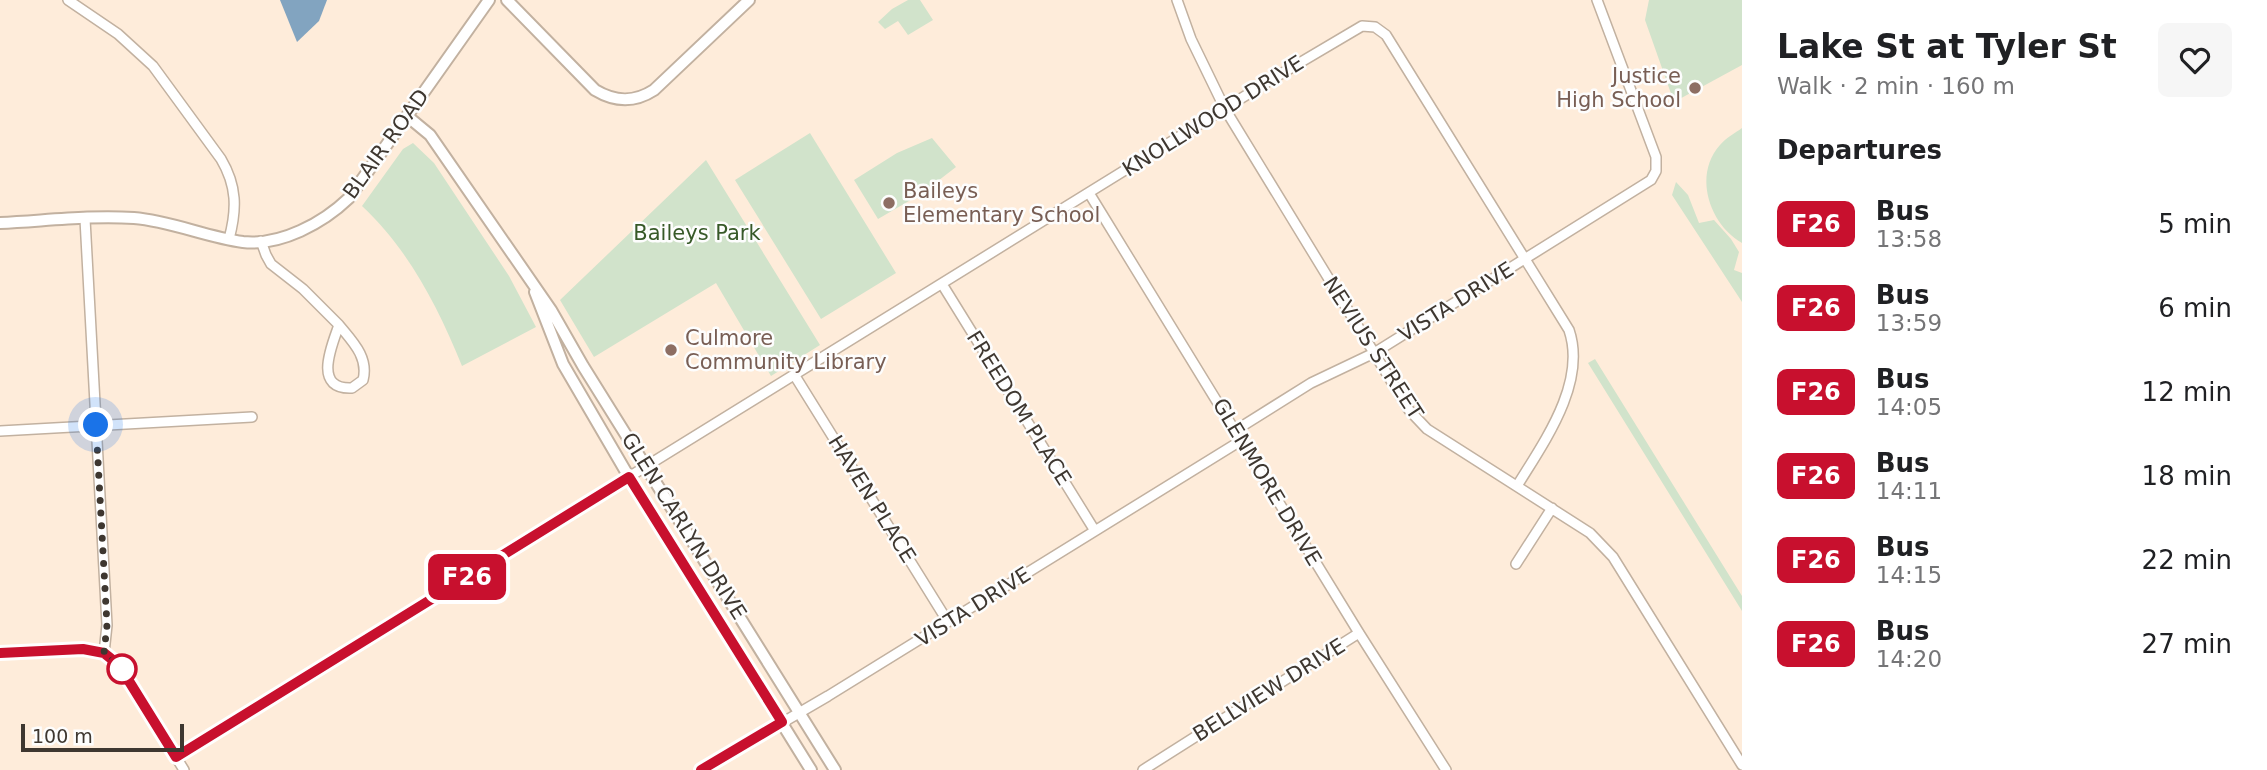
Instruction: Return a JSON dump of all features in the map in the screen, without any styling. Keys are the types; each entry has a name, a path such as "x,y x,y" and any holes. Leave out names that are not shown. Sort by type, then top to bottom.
{"street":[{"path":"68,0 118,34 153,66 221,159 229,172 236,199 229,239"},
{"name":"BLAIR ROAD","path":"0,223 139,218 242,242 261,241 306,229 333,213 349,198 488,0"},
{"path":"507,0 595,90 626,100 636,99 654,90 749,0"},
{"name":"NEVIUS STREET","path":"1177,0 1191,38 1225,109 1409,410 1427,429 1590,533 1613,557 1742,765"},
{"name":"VISTA DRIVE","path":"1236,430 1303,387 1374,353 1644,186 1656,171 1656,157 1597,0"},
{"name":"KNOLLWOOD DRIVE","path":"176,757 1356,29 1369,26 1386,35 1525,258"},
{"name":"GLEN CARLYN DRIVE","path":"407,116 430,135 551,310 583,366 835,770"},
{"name":"GLENMORE DRIVE","path":"1089,193 1446,770"},
{"path":"85,219 107,625 104,653"},
{"path":"261,241 271,264 303,289 340,325 363,358 363,380 352,388 338,387 328,372 329,355 340,325"},
{"path":"1517,486 1556,421 1572,374 1574,354 1569,330 1525,258"},
{"name":"GLEN CARLYN DRIVE","path":"532,283 563,364 629,477 811,770"},
{"name":"FREEDOM PLACE","path":"942,284 1095,531"},
{"name":"HAVEN PLACE","path":"795,376 948,622"},
{"path":"0,430 252,417"},
{"name":"VISTA DRIVE","path":"701,770 948,622 1242,440"},
{"path":"1516,564 1552,508"},
{"name":"BELLVIEW DRIVE","path":"1143,770 1359,633"},
{"path":"0,653 83,649 104,653 119,665 184,770"}],"green space":[{"path":"908,0 920,0 933,20 908,35 898,21 885,29 878,22 892,9"},
{"path":"1649,0 1742,0 1742,65 1674,102 1645,20"},
{"path":"1742,128 1742,243 1730,235 1713,212 1706,184 1712,157 1722,142"},
{"path":"810,133 896,273 821,319 735,180"},
{"path":"932,138 956,167 921,194 878,219 854,180 897,153"},
{"path":"413,143 434,163 509,276 536,327 462,366 421,280 394,241 362,206 403,149"},
{"name":"Baileys Park","path":"706,160 820,345 771,376 716,283 594,357 560,300"},
{"path":"1676,182 1688,195 1699,223 1714,220 1739,252 1734,270 1742,273 1742,302 1672,195"},
{"path":"1595,359 1742,596 1742,611 1588,363"}],"water":[{"path":"280,0 327,0 319,21 297,42"}],"bus line":[{"name":"F26","path":"0,653 83,649 104,653 119,665 176,757 629,477 782,722 701,770"}],"place":[{"name":"Justice High School","path":"1695,88"},
{"name":"Baileys Elementary School","path":"889,203"},
{"name":"Culmore Community Library","path":"671,350"}],"route":[{"path":"96,425 107,625 104,653 122,669"}]}
